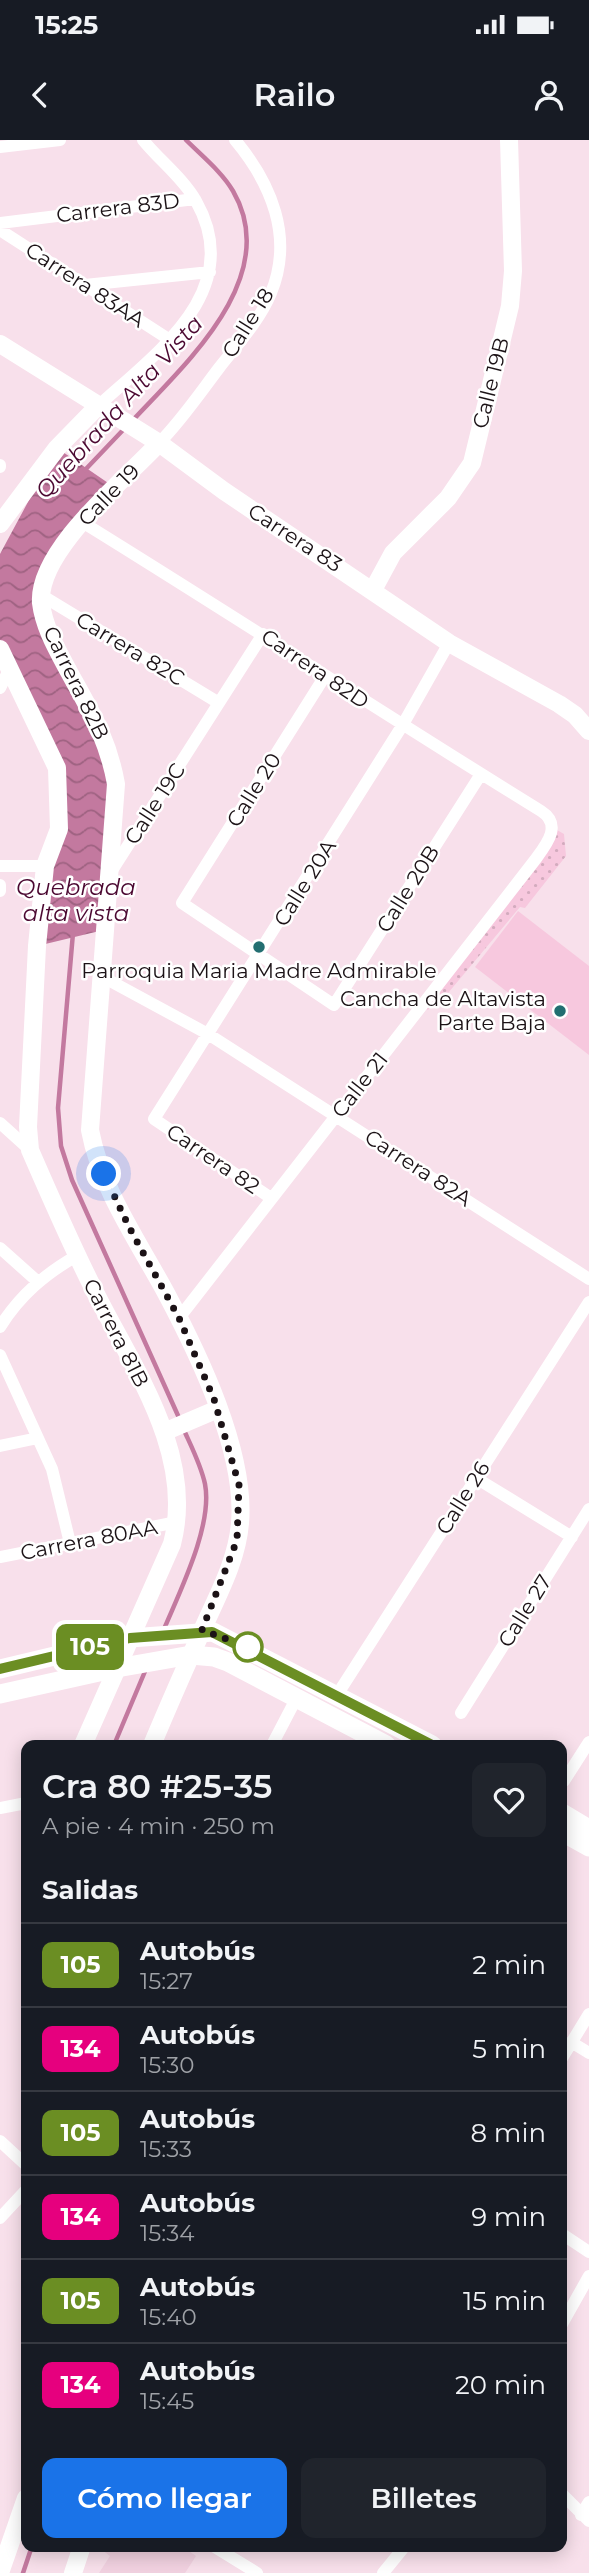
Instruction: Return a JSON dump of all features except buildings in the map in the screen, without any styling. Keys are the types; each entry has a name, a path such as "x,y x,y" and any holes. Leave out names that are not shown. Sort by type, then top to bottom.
{"main road":[{"path":"0,1669 136,1637 193,1631 224,1636 422,1740"},
{"path":"0,1695 123,1667 191,1656 214,1657 376,1740"},
{"path":"567,1816 589,1829"},
{"path":"567,1835 589,1847"}],"street":[{"path":"0,147 60,140"},
{"path":"0,524 57,448 170,340 200,299 210,272 212,244 195,199 143,140"},
{"name":"Calle 18","path":"205,386 271,293 279,261 278,217 274,202 253,161 235,140"},
{"name":"Calle 19B","path":"373,590 393,553 448,498 472,463 510,306 513,271 509,140"},
{"name":"Carrera 83D","path":"0,223 195,199"},
{"name":"Carrera 83AA","path":"0,230 170,340"},
{"path":"85,285 210,272"},
{"name":"Carrera 83","path":"0,344 113,417 159,443 224,491 449,643 559,704 575,715 589,732"},
{"name":"Calle 19","path":"44,618 41,595 50,568 82,522 159,443 205,386"},
{"name":"Carrera 82D","path":"82,522 263,634 402,726 548,815"},
{"name":"Carrera 82C","path":"41,595 219,703"},
{"name":"Carrera 82B","path":"44,618 54,644 96,718 107,745 116,785 111,872"},
{"name":"Calle 19C","path":"179,1318 129,1227 98,1159 90,1130 111,872 263,634"},
{"name":"Calle 20A","path":"154,1119 402,726 449,643"},
{"path":"0,649 57,768 60,782 59,829 45,866 37,946 28,1127 30,1150"},
{"path":"0,688 9,670"},
{"name":"Calle 20","path":"259,956 182,903 326,676"},
{"name":"Calle 20B","path":"259,956 334,1005 481,774"},
{"name":"Calle 21","path":"179,1318 535,860 552,834 548,815"},
{"path":"0,866 45,866"},
{"name":"Carrera 82A","path":"101,976 208,1034 589,1279"},
{"name":"Carrera 82","path":"154,1119 271,1198"},
{"path":"0,1123 30,1150"},
{"name":"Carrera 81B","path":"30,1150 78,1255 165,1426 175,1470 177,1522 172,1544 123,1667 86,1740"},
{"path":"0,1248 37,1281"},
{"path":"0,1328 13,1307 37,1281 78,1255"},
{"name":"Calle 26","path":"337,1695 589,1301"},
{"path":"154,1740 191,1656 193,1631 237,1540 239,1485 213,1405 179,1318"},
{"path":"0,1355 52,1469 70,1543"},
{"path":"165,1426 213,1405"},
{"path":"0,1446 38,1438"},
{"path":"476,1478 572,1536"},
{"name":"Calle 27","path":"461,1713 589,1509"},
{"name":"Carrera 80AA","path":"0,1557 177,1522"},
{"path":"275,1740 296,1699"},
{"path":"567,1776 589,1742"},
{"path":"0,1808 21,1804"},
{"path":"567,2050 589,2014"},
{"path":"572,2042 589,2053"},
{"path":"0,2141 21,2160"},
{"path":"0,2218 21,2195"},
{"path":"567,2237 589,2252"},
{"path":"567,2315 589,2276"},
{"path":"567,2499 585,2518"},
{"path":"585,2518 589,2502"},
{"path":"0,2572 21,2512"},
{"path":"73,2573 80,2552"},
{"path":"223,2552 257,2573"},
{"path":"383,2573 400,2552"}],"shaded area":[{"path":"557,830 564,834 566,856 525,908 520,907 438,1005 433,1003 428,1010 423,1007"},
{"name":"Cancha de Altavista Parte Baja","path":"518,911 589,966 589,1055 475,967"},
{"path":"105,2552 190,2552 196,2556 185,2573 99,2573 110,2556"}],"water":[{"name":"Quebrada alta vista","path":"57,448 114,487 44,584 54,644 107,745 112,928 37,946 59,828 50,755 0,641 0,554"}],"waterway":[{"name":"Quebrada Alta Vista","path":"133,420 178,373 221,317 237,286 246,255 245,223 233,191 218,171 186,140"},
{"name":"Quebrada Alta Vista","path":"85,470 124,429"},
{"name":"Quebrada Alta Vista","path":"73,933 58,1108 61,1146 72,1180 180,1420"},
{"name":"Quebrada Alta Vista","path":"164,1629 200,1538 206,1500 201,1470 183,1428"},
{"name":"Quebrada Alta Vista","path":"116,1740 146,1669"},
{"name":"Quebrada Alta Vista","path":"23,2573 30,2552"}],"bus line":[{"name":"105","path":"0,1669 130,1638 202,1630 248,1647 422,1740"}],"place":[{"name":"Parroquia Maria Madre Admirable","path":"259,947"},
{"name":"Cancha de Altavista Parte Baja","path":"560,1011"}],"route":[{"path":"104,1174 129,1227 179,1318 214,1399 233,1458 240,1501 237,1540 219,1593 202,1630 248,1647"}]}
